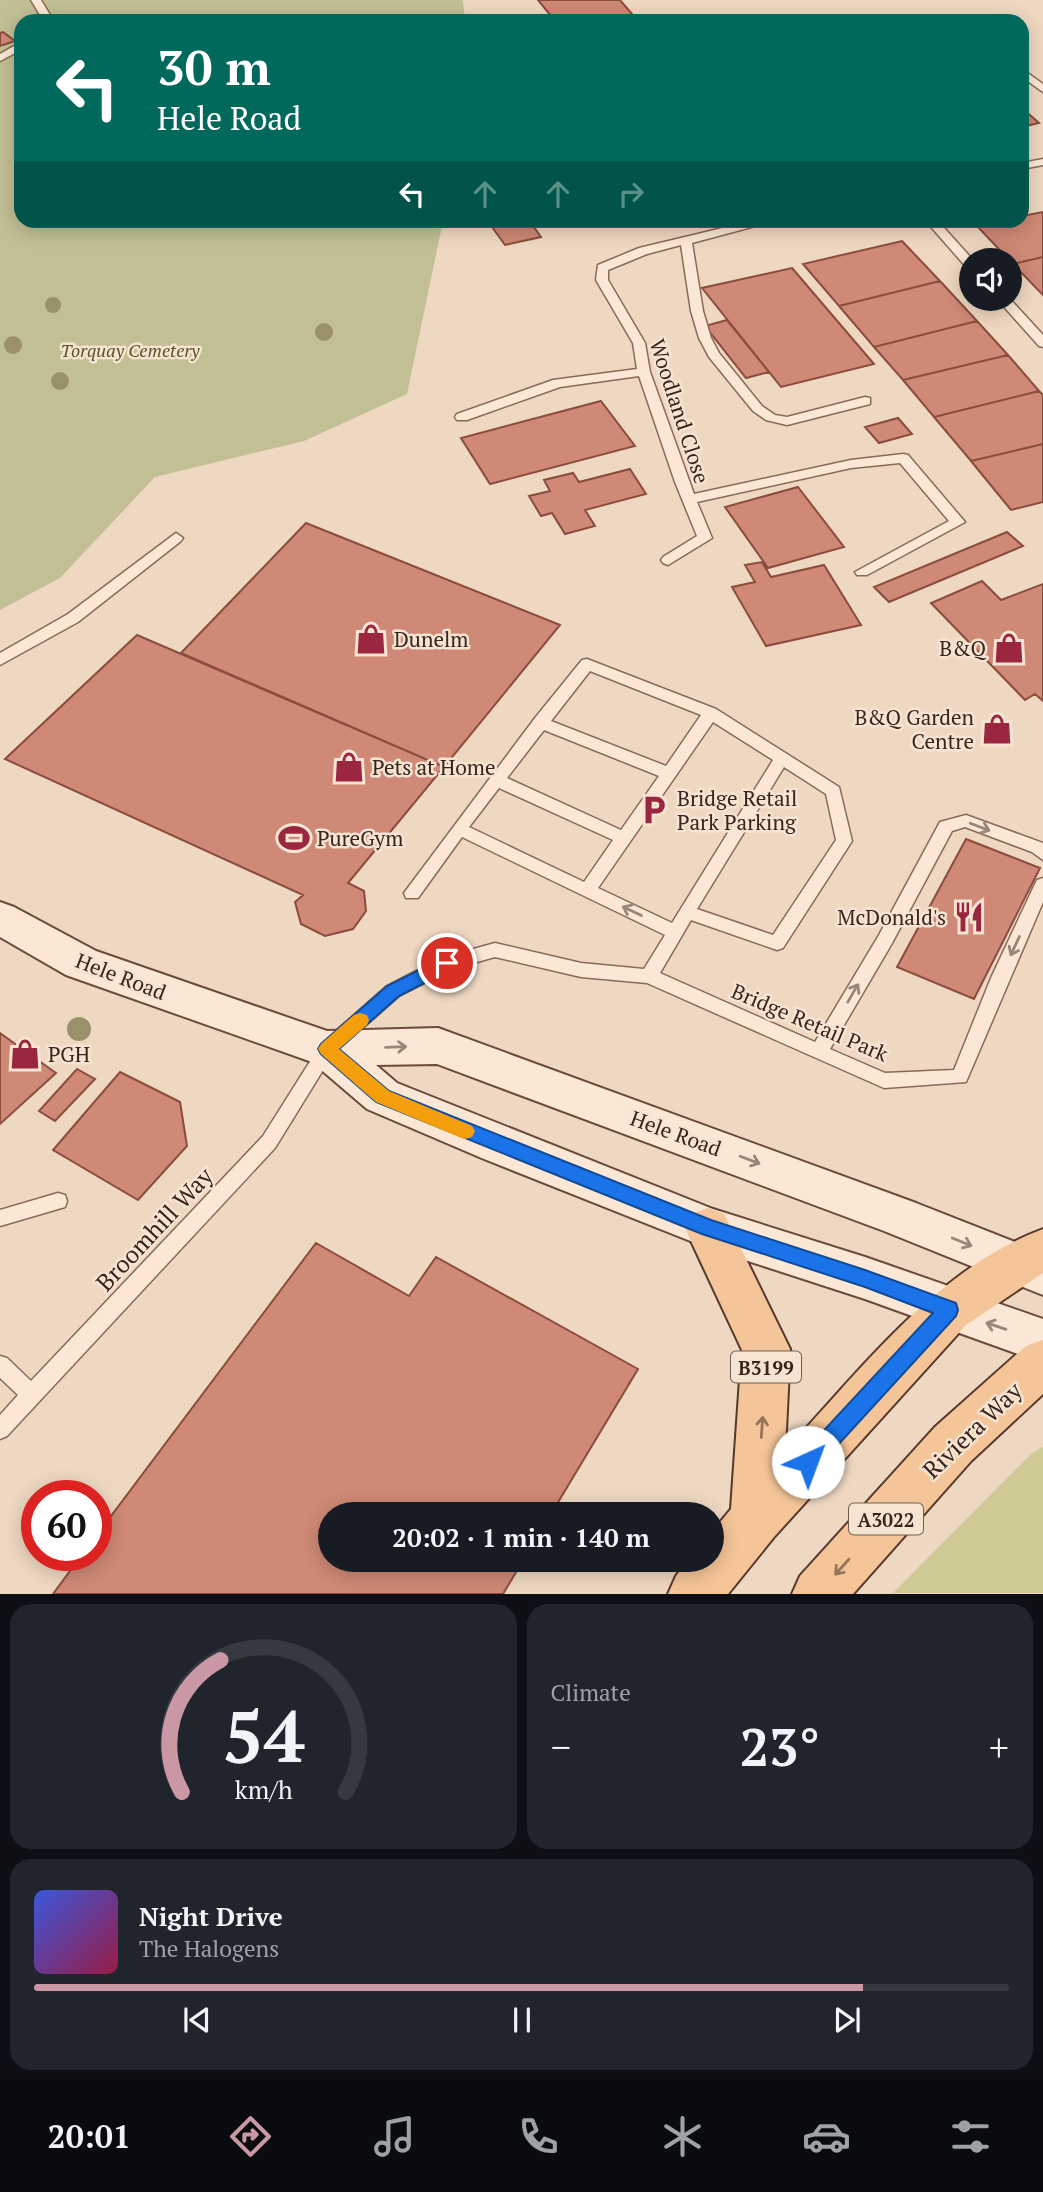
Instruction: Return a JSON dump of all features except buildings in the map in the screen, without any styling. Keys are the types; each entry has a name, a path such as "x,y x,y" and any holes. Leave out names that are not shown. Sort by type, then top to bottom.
{"main road":[{"name":"Hele Road","path":"0,918 81,963 327,1049 438,1045 900,1217 1034,1263"},
{"name":"Hele Road","path":"327,1049 382,1097 708,1228 865,1278 949,1310 1043,1341"},
{"name":"B3199","path":"708,1228 766,1349 756,1520"},
{"path":"694,1594 756,1520 949,1310 1034,1263"},
{"name":"Riviera Way","path":"818,1594 953,1444 1043,1362"}],"lane":[{"path":"1029,78 1043,89"},
{"name":"Woodland Close","path":"668,561 705,538 644,372 639,343 603,280 602,268 643,251 727,228"},
{"path":"937,228 959,252"},
{"path":"686,241 692,265 693,295 710,350 731,373 751,403 764,414 786,421 864,401"},
{"path":"1014,311 1043,343"},
{"path":"462,417 558,383 644,372"},
{"path":"689,499 851,464 903,458 958,522 862,572"},
{"path":"0,660 74,618 176,538"},
{"path":"412,893 540,722 587,664 711,713 833,791 845,841 777,943 687,912"},
{"path":"588,889 711,713"},
{"path":"540,722 667,773"},
{"path":"649,976 782,758"},
{"path":"496,780 623,838"},
{"path":"819,1052 885,940 946,826 966,821 1038,848 1043,854"},
{"path":"459,829 676,933"},
{"name":"Bridge Retail Park","path":"327,1049 393,991 447,963 495,950 581,970 649,976 884,1081 960,1077 1043,884"},
{"name":"Broomhill Way","path":"0,1429 269,1142 327,1049"},
{"path":"0,1218 58,1201"},
{"path":"0,1366 32,1395"}],"shaded area":[{"path":"1043,1447 1043,1593 893,1593 1032,1453"}],"green space":[{"name":"Torquay Cemetery","path":"0,0 463,0 464,14 14,14 14,228 442,228 407,394 304,441 155,477 60,578 0,610"}],"slow traffic":[{"path":"360,1020 327,1049 382,1097 465,1131"}],"place":[{"name":"Dunelm","path":"371,639"},
{"name":"B&Q","path":"1009,648"},
{"name":"B&Q Garden Centre","path":"997,729"},
{"name":"Pets at Home","path":"349,767"},
{"name":"Bridge Retail Park Parking","path":"654,810"},
{"name":"PureGym","path":"294,838"},
{"name":"McDonald's","path":"969,917"},
{"name":"PGH","path":"25,1054"}],"route":[{"path":"447,963 393,991 327,1049 382,1097 708,1228 865,1278 949,1310 808,1462"}]}
